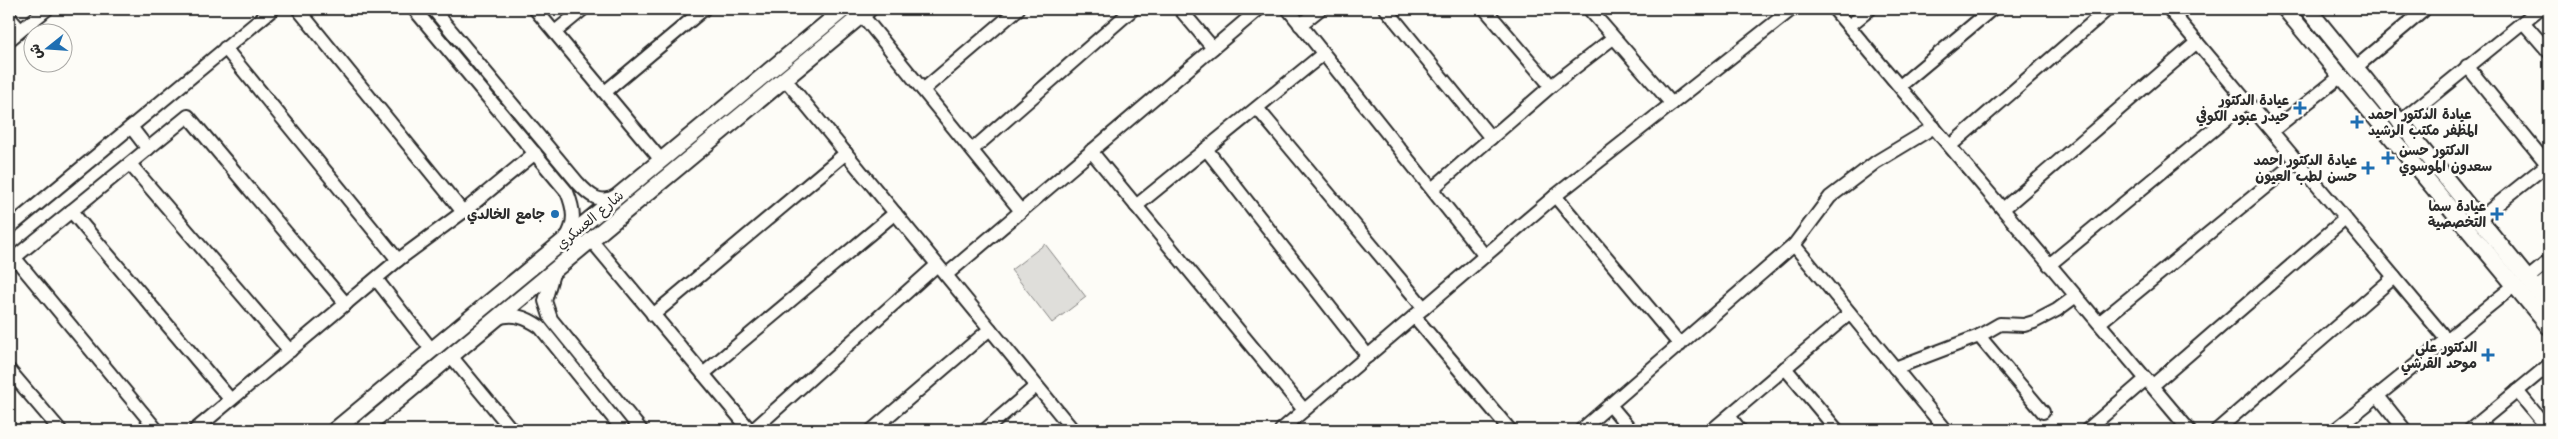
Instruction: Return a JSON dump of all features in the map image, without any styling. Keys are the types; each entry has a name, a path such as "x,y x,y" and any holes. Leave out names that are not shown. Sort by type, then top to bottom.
{"main road":[{"name":"شارع العسكري","path":"335,430 431,349 564,243 621,193 844,9"},
{"path":"2285,9 2390,135 2526,284 2549,305"},
{"path":"2308,9 2479,219 2526,284 2549,327"},
{"name":"شارع العسكري","path":"364,428 865,12"},
{"path":"2356,94 2361,96 2368,94 2370,86"},
{"path":"734,100 736,111 744,113"},
{"path":"710,120 720,125 719,134"},
{"path":"2390,135 2391,126 2401,123"},
{"path":"358,411 356,420 364,428"}],"street":[{"path":"9,40 47,9"},
{"path":"9,228 273,9"},
{"path":"298,9 463,212"},
{"path":"414,9 567,192 573,218 572,230 564,243"},
{"path":"433,9 590,196 600,200 611,199 621,193"},
{"path":"535,9 661,160"},
{"path":"555,32 583,9"},
{"path":"605,92 704,9"},
{"path":"923,90 1018,9"},
{"path":"972,150 1132,9"},
{"path":"1180,9 1213,48"},
{"path":"946,276 1021,210 1259,9"},
{"path":"1288,9 1485,256"},
{"path":"1300,25 1320,9"},
{"path":"1386,9 1491,138"},
{"path":"1485,9 1551,86"},
{"path":"1589,9 1672,104"},
{"path":"1771,9 1777,21"},
{"path":"1281,430 1555,196 1792,9"},
{"path":"1834,9 2189,430"},
{"path":"1849,26 1870,9"},
{"path":"1900,86 1992,9"},
{"path":"1950,146 2108,9"},
{"path":"2169,9 2447,340"},
{"path":"2355,68 2423,9"},
{"path":"2401,123 2539,9"},
{"path":"865,12 923,90 1021,210"},
{"path":"9,17 20,30"},
{"path":"2523,22 2549,52"},
{"path":"1432,189 1551,86 1613,38"},
{"path":"2003,209 2197,42"},
{"path":"225,48 398,260"},
{"path":"1136,206 1323,54"},
{"path":"2468,66 2548,164 2479,219"},
{"path":"2272,131 2341,76"},
{"path":"785,79 1072,430"},
{"path":"2050,265 2247,102"},
{"path":"1257,108 1510,430"},
{"path":"158,430 12,260 188,116 346,304"},
{"path":"131,127 148,149"},
{"path":"1581,430 1794,246 1830,197 1876,162 1934,127"},
{"path":"1206,148 1368,356"},
{"path":"1091,151 1304,410"},
{"path":"201,428 230,399 398,260 463,212 535,153"},
{"path":"653,315 846,153"},
{"path":"2099,323 2297,161"},
{"path":"130,164 290,351"},
{"path":"567,192 574,192 578,184"},
{"path":"1555,196 1680,345"},
{"path":"71,212 230,399"},
{"path":"703,374 895,213"},
{"path":"2087,430 2149,383 2345,219"},
{"path":"591,240 751,430 938,265"},
{"path":"1794,246 1946,430"},
{"path":"2336,430 2447,340 2526,284 2549,261"},
{"path":"554,270 545,301 550,319 641,430"},
{"path":"2217,430 2394,277"},
{"path":"2526,284 2549,278"},
{"path":"376,279 431,349"},
{"path":"1895,368 1979,336 2000,324 2024,325 2034,322 2076,296"},
{"path":"1712,430 1849,314"},
{"path":"497,318 509,315 521,316 540,327 623,430"},
{"path":"872,430 990,329"},
{"path":"1979,336 2043,412"},
{"path":"451,356 504,428"},
{"path":"2470,430 2549,365"},
{"path":"1785,368 1837,430"},
{"path":"9,370 60,430"},
{"path":"986,430 1036,386"},
{"path":"2517,391 2549,430"},
{"path":"2378,396 2405,430"},
{"path":"1610,405 1631,430"},
{"path":"1728,416 1740,430"}],"shaded area":[{"path":"1045,244 1086,297 1052,323 1011,270"}],"place":[{"name":"عيادة الدكتور حيدر عبود الكوفي","path":"2300,108"},
{"name":"عيادة الدكتور احمد المظفر مكتب الرشيد","path":"2357,122"},
{"name":"الدكتور حسن سعدون الموسوي","path":"2388,158"},
{"name":"عيادة الدكتور احمد حسن لطب العيون","path":"2368,168"},
{"name":"جامع الخالدي","path":"555,214"},
{"name":"عيادة سما التخصصية","path":"2497,214"},
{"name":"الدكتور علي موحد القرشي","path":"2488,355"}]}
